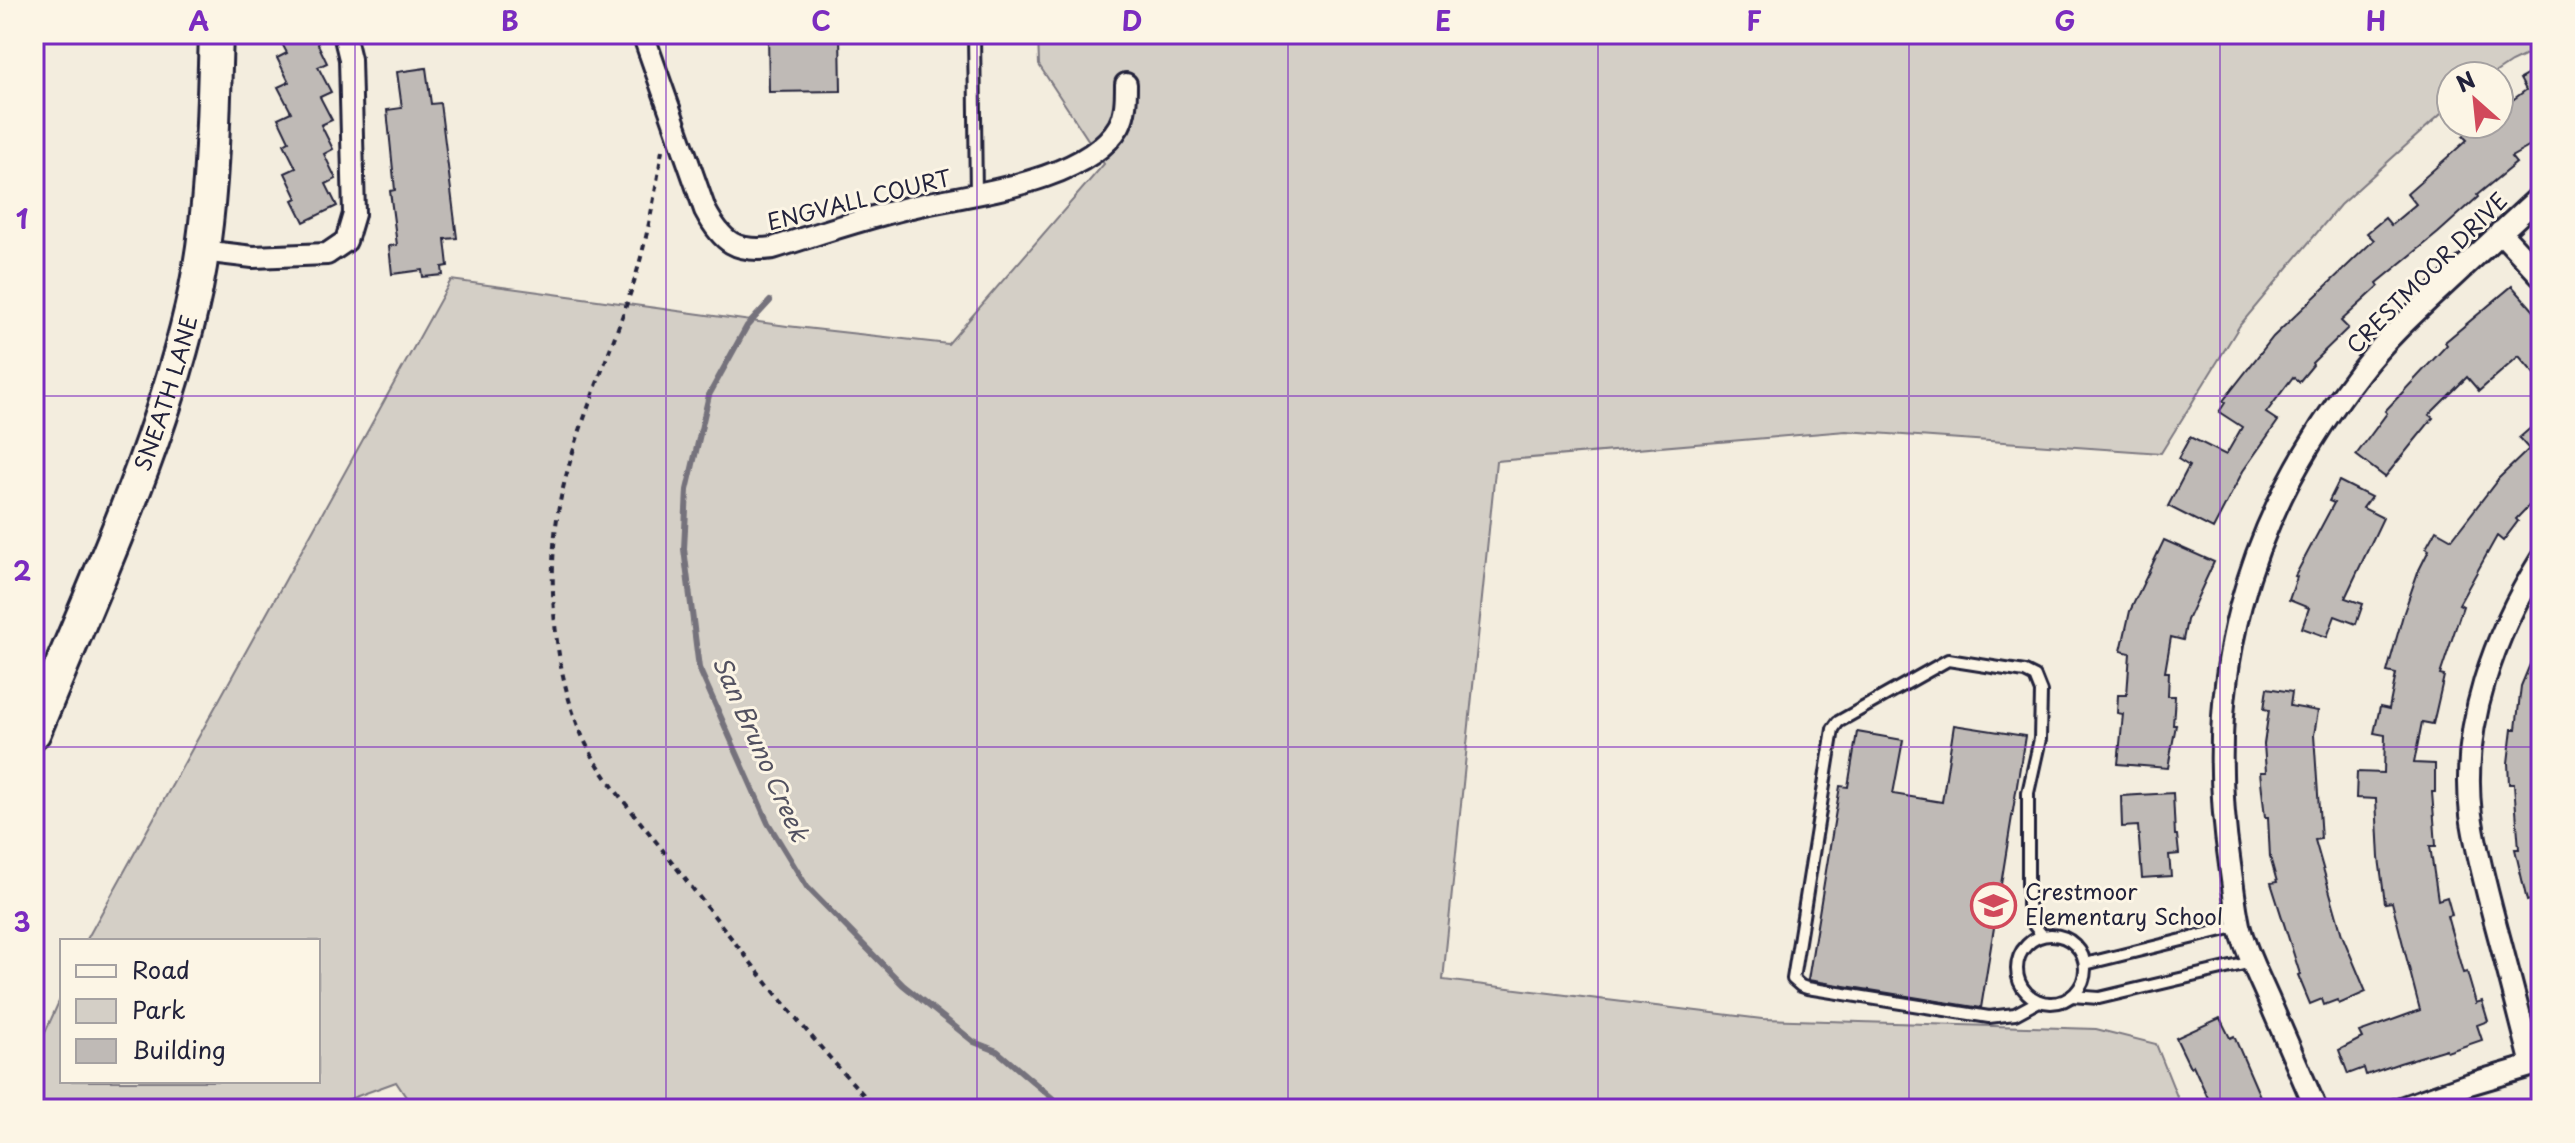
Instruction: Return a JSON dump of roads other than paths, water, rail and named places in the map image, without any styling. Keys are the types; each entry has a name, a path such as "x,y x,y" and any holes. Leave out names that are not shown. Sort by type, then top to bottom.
{"main road":[{"name":"SNEATH LANE","path":"34,732 160,421 186,328 202,251 212,152 216,34"}],"street":[{"path":"202,251 253,257 327,254 346,241 354,214 350,59 344,34"},
{"name":"ENGVALL COURT","path":"643,34 705,210 715,229 731,243 750,251 773,248 870,218 1048,176 1081,160 1106,142 1119,126 1126,84"},
{"name":"CRESTMOOR DRIVE","path":"2316,1109 2239,926 2226,831 2222,735 2226,679 2235,622 2272,515 2298,462 2360,371 2396,331 2541,195"},
{"path":"2500,232 2541,276"},
{"path":"2398,1109 2537,1064 2479,861 2471,812 2471,756 2480,699 2496,648 2518,596 2541,559"}],"lane":[{"path":"974,34 976,195"},
{"path":"2039,1001 2015,1014 1989,1017 1807,988 1793,979 1833,729 1838,722 1948,660 2025,672 2035,677 2041,692 2040,739 2028,793 2028,905 2034,925 2042,935"},
{"path":"2085,964 2239,926"},
{"path":"2072,996 2083,982 2085,964 2082,953 2071,940 2060,935 2042,935 2025,947 2017,966 2022,986 2039,1001 2056,1003 2072,996 2099,998 2252,962"}],"waterway":[{"name":"San Bruno Creek","path":"770,301 747,326 709,395 687,490 684,549 699,668 768,823 807,887 903,985 974,1042 997,1051 1065,1109"}],"place":[{"name":"Crestmoor Elementary School","path":"1994,905"}]}
